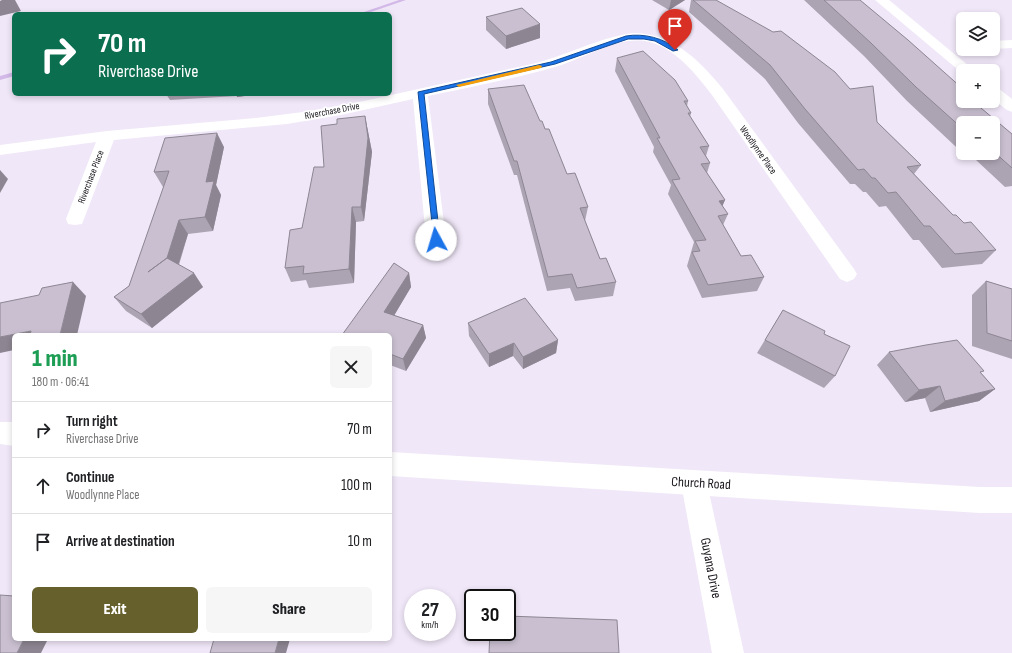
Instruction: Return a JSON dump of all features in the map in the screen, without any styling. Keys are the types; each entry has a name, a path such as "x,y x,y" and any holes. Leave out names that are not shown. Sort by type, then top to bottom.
{"street":[{"path":"881,0 959,64"},
{"name":"Riverchase Drive","path":"0,150 54,141 274,121 319,114 553,63 628,38 644,37 656,40"},
{"name":"Woodlynne Place","path":"656,40 668,45 683,56 718,92 847,274"},
{"path":"1000,45 1012,44"},
{"path":"941,49 956,48"},
{"path":"420,93 436,240"},
{"path":"1000,97 1012,107"},
{"name":"Riverchase Place","path":"75,219 107,136"},
{"path":"0,433 12,434"},
{"name":"Church Road","path":"392,464 694,483 1012,500"},
{"name":"Guyana Drive","path":"694,483 728,653"}],"building":[{"path":"693,0 716,0 773,32 781,31 835,72 850,89 873,86 877,122 921,165 907,167 953,215 956,215 964,223 971,222 996,250 955,254 930,226 924,226 896,192 888,193 875,178 872,178 864,169 858,170 805,109 770,65"},
{"path":"824,0 860,0 956,83 956,108 981,108 991,116 956,116 956,123 916,87"},
{"path":"522,8 540,24 506,36 486,17"},
{"path":"643,51 675,80 688,101 684,101 691,113 688,113 709,146 700,147 710,163 701,164 725,200 719,201 728,214 718,216 741,256 751,255 764,277 708,285 692,252 700,251 695,241 706,240 672,180 680,179 657,138 660,138 617,58"},
{"path":"524,85 540,121 542,121 545,129 549,129 567,174 575,173 588,207 580,208 600,259 606,258 616,282 577,288 572,274 548,277 517,161 514,161 488,89"},
{"path":"365,116 368,138 361,207 352,207 349,269 303,274 304,266 285,268 290,230 302,228 314,167 324,167 321,126 337,124 337,119"},
{"path":"1000,124 1012,134 1012,168 1000,157"},
{"path":"217,133 206,182 214,181 205,217 179,220 167,258 194,273 141,314 114,297 129,286 169,171 154,172 165,138"},
{"path":"394,263 409,273 384,312 423,325 403,359 392,355 392,333 343,333"},
{"path":"986,281 1012,289 1012,341 987,333"},
{"path":"73,282 60,333 30,333 31,331 12,333 12,335 0,337 0,303 39,295 42,288"},
{"path":"525,298 558,340 523,357 514,343 489,354 468,323"},
{"path":"783,310 825,331 824,334 850,346 835,376 765,340"},
{"path":"957,340 984,371 980,372 995,389 945,401 940,386 919,390 889,352 926,345"},
{"path":"0,595 12,596 12,641 23,641 17,653 0,653"},
{"path":"516,616 617,620 619,653 489,653 490,641 516,641"},
{"path":"213,641 278,641 275,653 210,653"}],"waterway":[{"path":"366,12 404,0"},
{"path":"0,78 12,75"}],"slow traffic":[{"path":"459,85 539,66"}],"route":[{"path":"436,240 420,93 553,63 628,38 644,37 656,40 675,50"}]}
